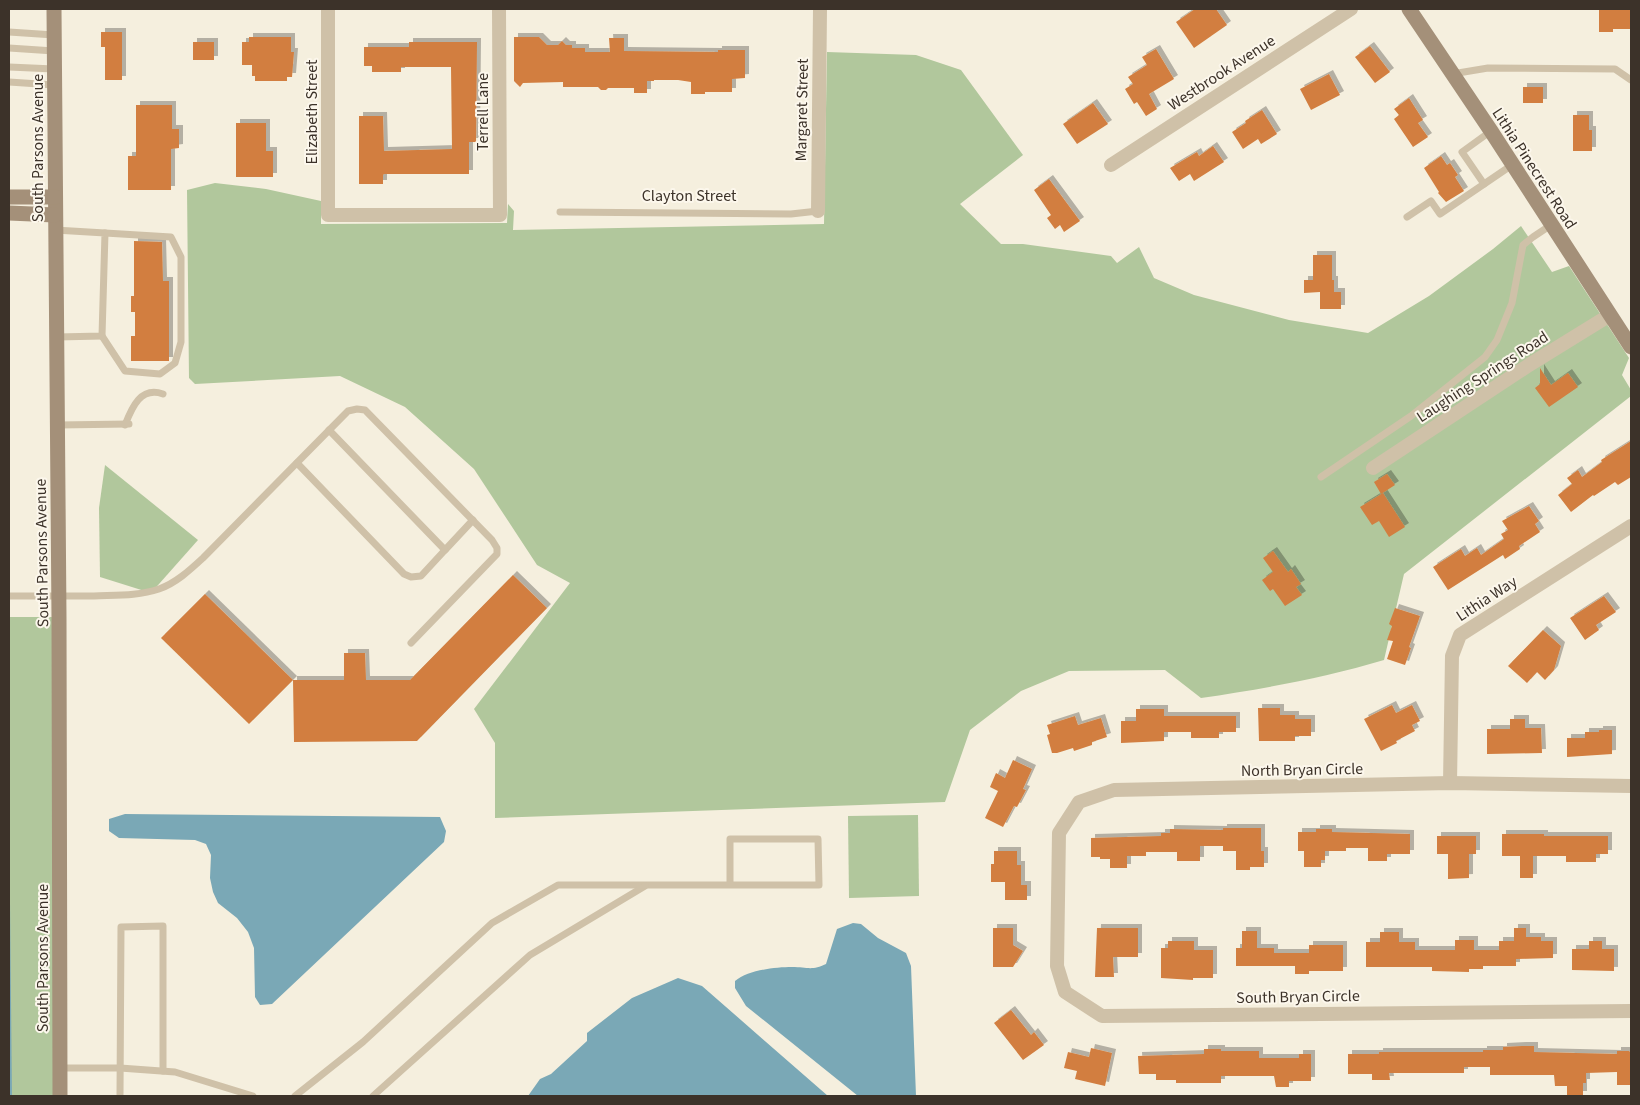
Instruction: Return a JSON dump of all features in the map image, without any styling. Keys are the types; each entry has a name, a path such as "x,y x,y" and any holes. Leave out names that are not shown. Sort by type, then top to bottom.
{"street":[{"name":"South Parsons Avenue","path":"54,9 59,596 60,1096"},
{"name":"Elizabeth Street","path":"328,9 328,215 500,214"},
{"name":"Terrell Lane","path":"500,9 500,214"},
{"name":"Margaret Street","path":"818,211 820,9"},
{"name":"Westbrook Avenue","path":"1111,165 1351,9"},
{"name":"Lithia Pinecrest Road","path":"1409,9 1513,164 1631,347"},
{"path":"9,197 55,197"},
{"path":"9,213 55,222"},
{"name":"Laughing Springs Road","path":"1373,468 1529,365 1610,315"},
{"name":"Lithia Way","path":"1450,783 1452,656 1460,635 1631,526"},
{"name":"North Bryan Circle","path":"1059,900 1059,833 1079,802 1114,790 1450,783 1631,786"},
{"name":"South Bryan Circle","path":"1059,900 1057,966 1065,992 1102,1016 1631,1010"}],"lane":[{"path":"9,32 54,35"},
{"path":"9,48 54,51"},
{"path":"9,66 54,69"},
{"path":"1452,74 1488,68 1615,69 1631,80"},
{"path":"9,82 54,85"},
{"path":"1484,184 1462,152 1491,132"},
{"path":"1407,218 1431,201 1440,214 1513,164"},
{"name":"Clayton Street","path":"560,212 790,214 818,211"},
{"path":"55,222 105,233 171,237 181,257 181,342 176,363 160,374 125,371 102,336 105,233"},
{"path":"1321,477 1411,416 1484,357 1497,340 1512,303 1523,246 1551,225"},
{"path":"56,337 102,336"},
{"path":"57,425 127,424 130,411 142,396 150,392 164,394"},
{"path":"9,596 123,595 160,589 175,581 203,558 348,411 357,409 365,410 473,520 497,548 497,554 411,643"},
{"path":"329,430 445,550"},
{"path":"297,463 404,574 411,577 421,576 473,520"},
{"path":"295,1096 363,1042 492,923 558,885 730,885 819,885 818,839 730,840 730,885"},
{"path":"373,1096 530,955 645,885"},
{"path":"120,1096 121,927 164,926 164,1071"},
{"path":"60,1068 120,1068 175,1072 253,1096"}],"green space":[{"path":"827,52 916,55 961,70 1023,155 960,204 1001,244 1023,244 1111,256 1117,263 1139,247 1154,278 1194,295 1289,320 1368,333 1429,296 1521,226 1552,272 1569,266 1629,358 1622,375 1631,390 1631,396 1404,574 1384,660 1293,682 1201,698 1165,670 1069,671 1021,691 970,730 945,802 495,818 495,743 474,709 570,583 537,565 474,469 405,407 340,376 195,384 189,378 187,190 215,183 266,189 321,201 321,224 507,223 508,204 514,211 513,230 824,224"},
{"path":"105,465 198,540 151,593 100,577 99,508"},
{"path":"9,617 59,617 61,1096 9,1096"},
{"path":"918,815 919,896 849,898 848,816"}],"water":[{"path":"9,805 12,1096 9,1096"},
{"path":"125,814 440,817 446,831 444,842 272,1004 260,1005 255,997 254,948 248,932 237,918 218,903 210,878 211,855 206,844 195,840 119,838 109,831 109,819"},
{"path":"853,923 861,924 878,938 906,953 911,966 916,1096 858,1096 746,1006 735,988 735,981 754,972 785,967 813,968 826,964 837,929"},
{"path":"678,978 702,986 828,1096 528,1096 540,1079 551,1074 587,1041 587,1033 632,998"}],"building":[{"path":"1195,9 1216,9 1227,25 1194,48 1176,22"},
{"path":"1599,9 1631,9 1631,29 1613,29 1613,32 1599,32"},
{"path":"101,32 122,32 122,80 105,80 105,47 101,47"},
{"path":"249,37 291,37 291,52 294,52 292,77 287,77 287,81 255,81 255,76 252,76 252,65 242,65 242,42 249,42"},
{"path":"514,37 539,37 547,45 558,45 562,41 566,45 572,45 572,48 585,48 585,52 610,52 609,38 624,38 624,51 718,52 718,50 745,50 745,78 732,79 732,92 705,92 705,94 691,94 691,82 678,80 647,81 647,93 634,93 634,88 608,88 601,90 598,87 563,87 563,82 523,83 520,87 514,81"},
{"path":"193,42 214,42 214,60 193,60"},
{"path":"409,42 477,42 476,142 469,142 469,174 384,174 383,184 359,184 359,116 383,116 384,151 452,149 451,67 401,67 401,72 372,72 372,66 364,66 364,47 409,47"},
{"path":"1370,46 1390,72 1375,83 1355,57"},
{"path":"1156,49 1174,79 1149,94 1157,109 1146,116 1137,102 1134,104 1125,89 1133,84 1128,77 1147,65 1142,57"},
{"path":"1329,74 1340,95 1311,110 1300,89"},
{"path":"1523,87 1543,87 1543,103 1523,103"},
{"path":"1409,98 1423,120 1418,123 1428,137 1413,147 1394,119 1399,115 1394,109"},
{"path":"1093,103 1108,124 1077,144 1063,124"},
{"path":"136,105 172,105 172,129 179,129 179,148 171,149 171,190 128,190 128,156 136,156"},
{"path":"1262,110 1277,134 1261,144 1258,139 1243,149 1232,132"},
{"path":"1573,115 1589,115 1589,130 1592,130 1592,151 1573,151"},
{"path":"236,123 266,123 266,151 273,151 273,177 236,177"},
{"path":"1213,146 1224,162 1194,181 1190,174 1179,181 1170,168 1197,152 1199,156"},
{"path":"1441,156 1447,165 1450,163 1458,175 1455,177 1464,191 1446,202 1438,193 1424,168"},
{"path":"1049,179 1080,221 1064,232 1060,225 1055,229 1047,218 1051,215 1034,190"},
{"path":"134,241 162,242 163,281 169,281 169,361 131,361 131,336 135,336 135,312 131,312 131,296 134,296"},
{"path":"1313,255 1332,255 1334,292 1341,292 1341,309 1320,309 1320,292 1304,293 1304,280 1313,280"},
{"path":"1540,368 1551,385 1568,373 1578,387 1549,407 1535,388 1540,384"},
{"path":"1631,441 1631,477 1618,485 1615,482 1593,495 1571,512 1558,495 1572,484 1567,478 1578,470 1582,477 1602,462 1601,460"},
{"path":"1387,474 1395,485 1381,494 1374,482"},
{"path":"1383,493 1405,527 1389,537 1379,521 1372,525 1360,507"},
{"path":"1529,506 1539,521 1535,524 1540,532 1519,546 1520,549 1505,559 1503,555 1448,590 1433,567 1461,549 1465,556 1477,548 1481,555 1504,539 1501,534 1508,530 1502,521"},
{"path":"1273,551 1288,572 1291,569 1301,584 1296,587 1302,595 1285,606 1273,589 1270,591 1262,580 1273,572 1263,558"},
{"path":"513,575 547,608 417,741 294,742 293,680 344,680 344,653 365,653 366,680 410,680"},
{"path":"205,594 293,680 249,724 161,638"},
{"path":"1604,596 1616,612 1596,625 1599,630 1585,640 1570,618"},
{"path":"1395,608 1420,616 1405,665 1387,659 1393,641 1387,640 1392,626 1389,624"},
{"path":"1543,630 1561,646 1554,670 1545,680 1537,672 1527,683 1508,666"},
{"path":"1392,705 1396,713 1412,705 1420,721 1412,725 1415,731 1381,751 1364,719"},
{"path":"1258,708 1280,708 1280,715 1295,715 1295,719 1311,719 1311,736 1295,736 1295,741 1259,741"},
{"path":"1136,709 1164,709 1164,716 1236,716 1236,732 1219,732 1219,738 1191,738 1191,732 1164,732 1164,741 1121,743 1121,721 1136,721"},
{"path":"1075,716 1078,725 1101,718 1107,737 1092,742 1092,745 1074,751 1073,748 1052,753 1047,735 1050,734 1047,725"},
{"path":"1510,719 1525,719 1525,728 1541,728 1542,753 1487,754 1487,729 1510,729"},
{"path":"1599,730 1612,730 1612,754 1567,757 1567,738 1585,738 1585,732 1599,732"},
{"path":"1013,760 1032,769 1023,789 1026,790 1017,807 1014,806 1003,827 985,818 998,791 990,787 996,773 1005,778"},
{"path":"1223,828 1261,828 1261,851 1264,851 1264,867 1236,870 1236,851 1223,851 1223,846 1200,846 1200,861 1177,861 1177,852 1146,852 1146,856 1127,856 1127,868 1110,868 1110,859 1091,857 1091,838 1161,836 1161,833 1170,833 1170,829 1223,830"},
{"path":"1316,829 1332,829 1332,832 1410,834 1410,854 1387,854 1387,861 1368,861 1368,848 1346,848 1346,851 1325,851 1325,860 1321,860 1321,867 1304,867 1304,851 1298,851 1298,832 1316,832"},
{"path":"1502,834 1608,836 1608,854 1596,854 1596,862 1566,862 1566,856 1533,856 1533,878 1520,878 1520,856 1502,856"},
{"path":"1437,836 1476,836 1476,854 1469,854 1469,878 1448,879 1448,854 1437,854"},
{"path":"994,851 1017,851 1017,865 1021,865 1021,885 1027,885 1027,900 1005,900 1005,882 991,882 991,864 994,864"},
{"path":"993,928 1013,928 1013,945 1023,951 1013,967 993,967"},
{"path":"1097,928 1138,928 1138,957 1113,957 1114,977 1095,977"},
{"path":"1514,928 1526,928 1526,937 1541,937 1541,941 1553,941 1553,958 1516,959 1516,966 1483,966 1483,969 1469,969 1469,972 1432,971 1432,967 1366,967 1366,942 1380,942 1380,932 1399,932 1399,942 1415,942 1415,950 1455,950 1455,940 1474,940 1474,950 1499,950 1499,941 1514,941"},
{"path":"1242,931 1257,931 1257,948 1274,948 1274,953 1309,953 1309,945 1343,945 1343,971 1309,971 1309,974 1295,974 1295,966 1236,966 1236,948 1242,948"},
{"path":"1168,941 1194,941 1194,950 1213,950 1213,978 1193,978 1193,980 1161,978 1161,948 1168,948"},
{"path":"1589,941 1602,941 1602,949 1614,949 1614,971 1572,970 1572,949 1589,949"},
{"path":"1011,1010 1031,1035 1034,1032 1044,1045 1023,1060 994,1023"},
{"path":"1534,1046 1534,1052 1617,1054 1617,1051 1629,1051 1631,1053 1631,1085 1617,1085 1617,1072 1586,1073 1586,1083 1583,1083 1583,1095 1567,1095 1567,1086 1555,1086 1554,1075 1490,1075 1490,1067 1464,1067 1464,1073 1389,1073 1390,1080 1372,1080 1372,1074 1348,1074 1348,1054 1379,1054 1379,1052 1483,1052 1483,1050 1503,1050 1503,1047"},
{"path":"1091,1048 1112,1053 1105,1086 1075,1079 1077,1071 1064,1068 1068,1052 1089,1057"},
{"path":"1204,1049 1259,1051 1259,1058 1299,1058 1299,1054 1311,1054 1311,1081 1289,1081 1289,1087 1276,1087 1274,1076 1221,1076 1221,1083 1176,1083 1176,1080 1156,1080 1156,1074 1139,1074 1138,1056 1204,1054"}]}
